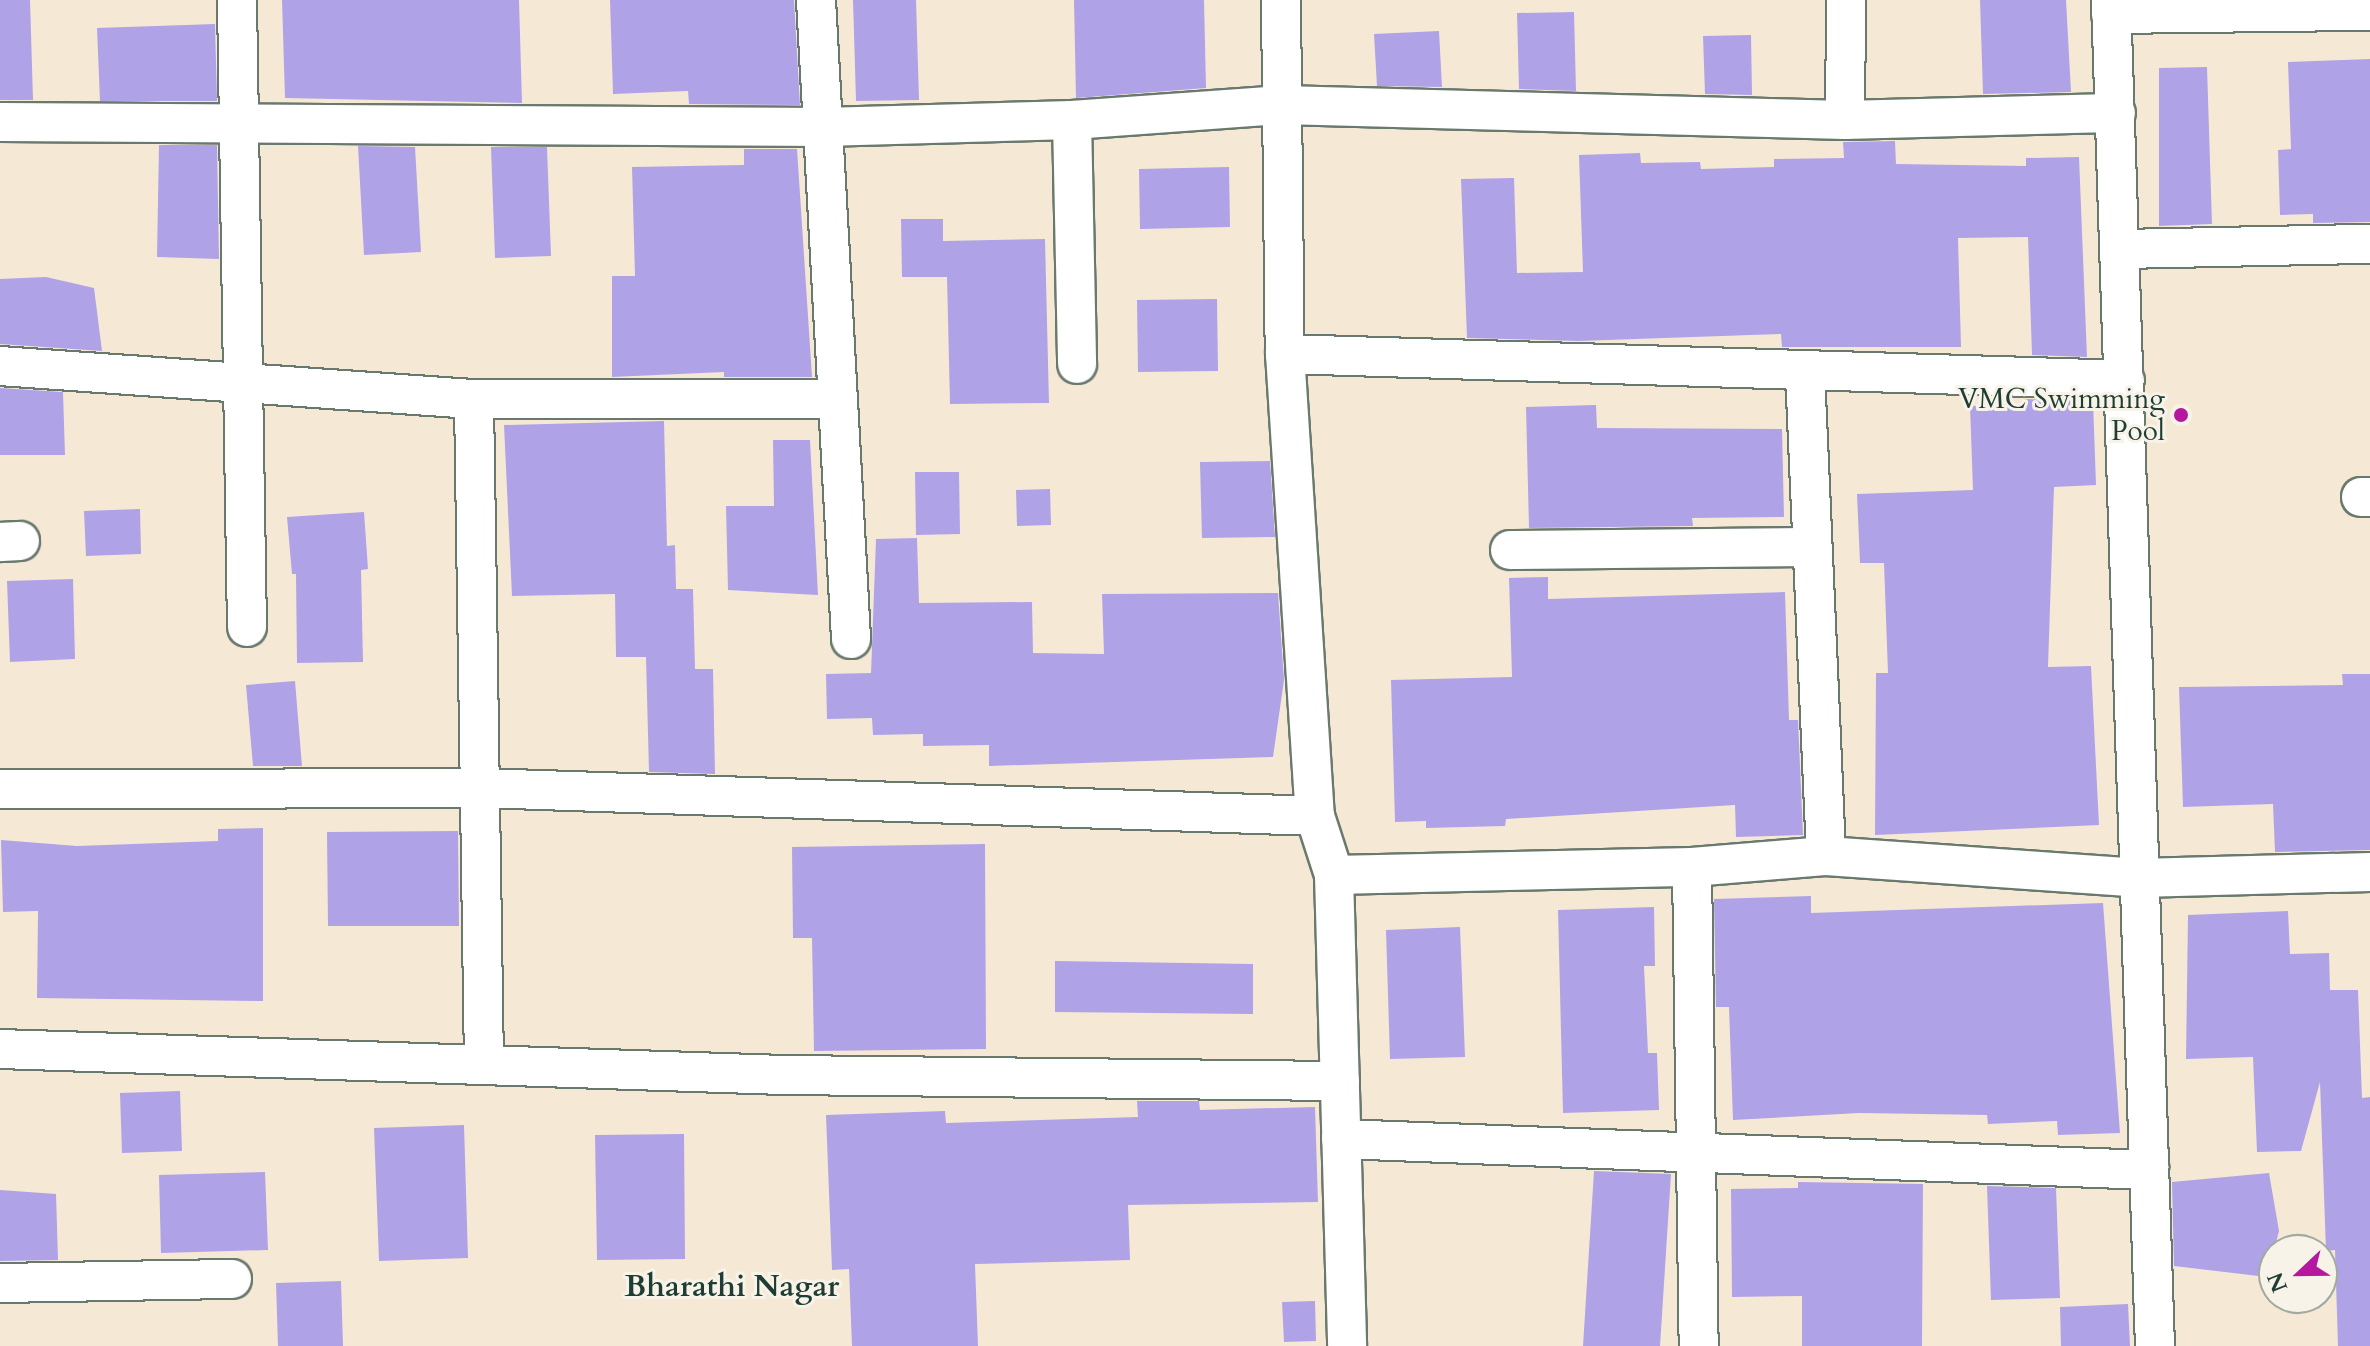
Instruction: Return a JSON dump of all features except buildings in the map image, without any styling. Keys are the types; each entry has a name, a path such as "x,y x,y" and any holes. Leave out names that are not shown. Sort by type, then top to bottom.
{"street":[{"path":"237,0 247,627"},
{"path":"816,0 851,639"},
{"path":"1281,0 1285,354 1315,816 1334,875 1347,1346"},
{"path":"1845,120 1846,0"},
{"path":"2155,1346 2122,249 2111,7 2370,11"},
{"path":"0,122 823,127 1072,120 1282,105 1845,120 2116,113"},
{"path":"1072,120 1077,364"},
{"path":"2122,249 2370,244"},
{"path":"1285,354 2125,380"},
{"path":"0,366 474,399 837,399"},
{"path":"1805,372 1826,856"},
{"path":"474,399 484,1065"},
{"path":"1510,550 1812,547"},
{"path":"0,789 481,788 1315,816"},
{"path":"1334,875 1692,867 1826,856 2139,878 2370,872"},
{"path":"1692,867 1699,1346"},
{"path":"0,1049 783,1075 1340,1081"},
{"path":"1341,1139 2149,1170"},
{"path":"0,1283 232,1279"}],"place":[{"name":"VMC Swimming Pool","path":"2181,415"}],"district":[{"name":"Bharathi Nagar","path":"732,1287"}]}
